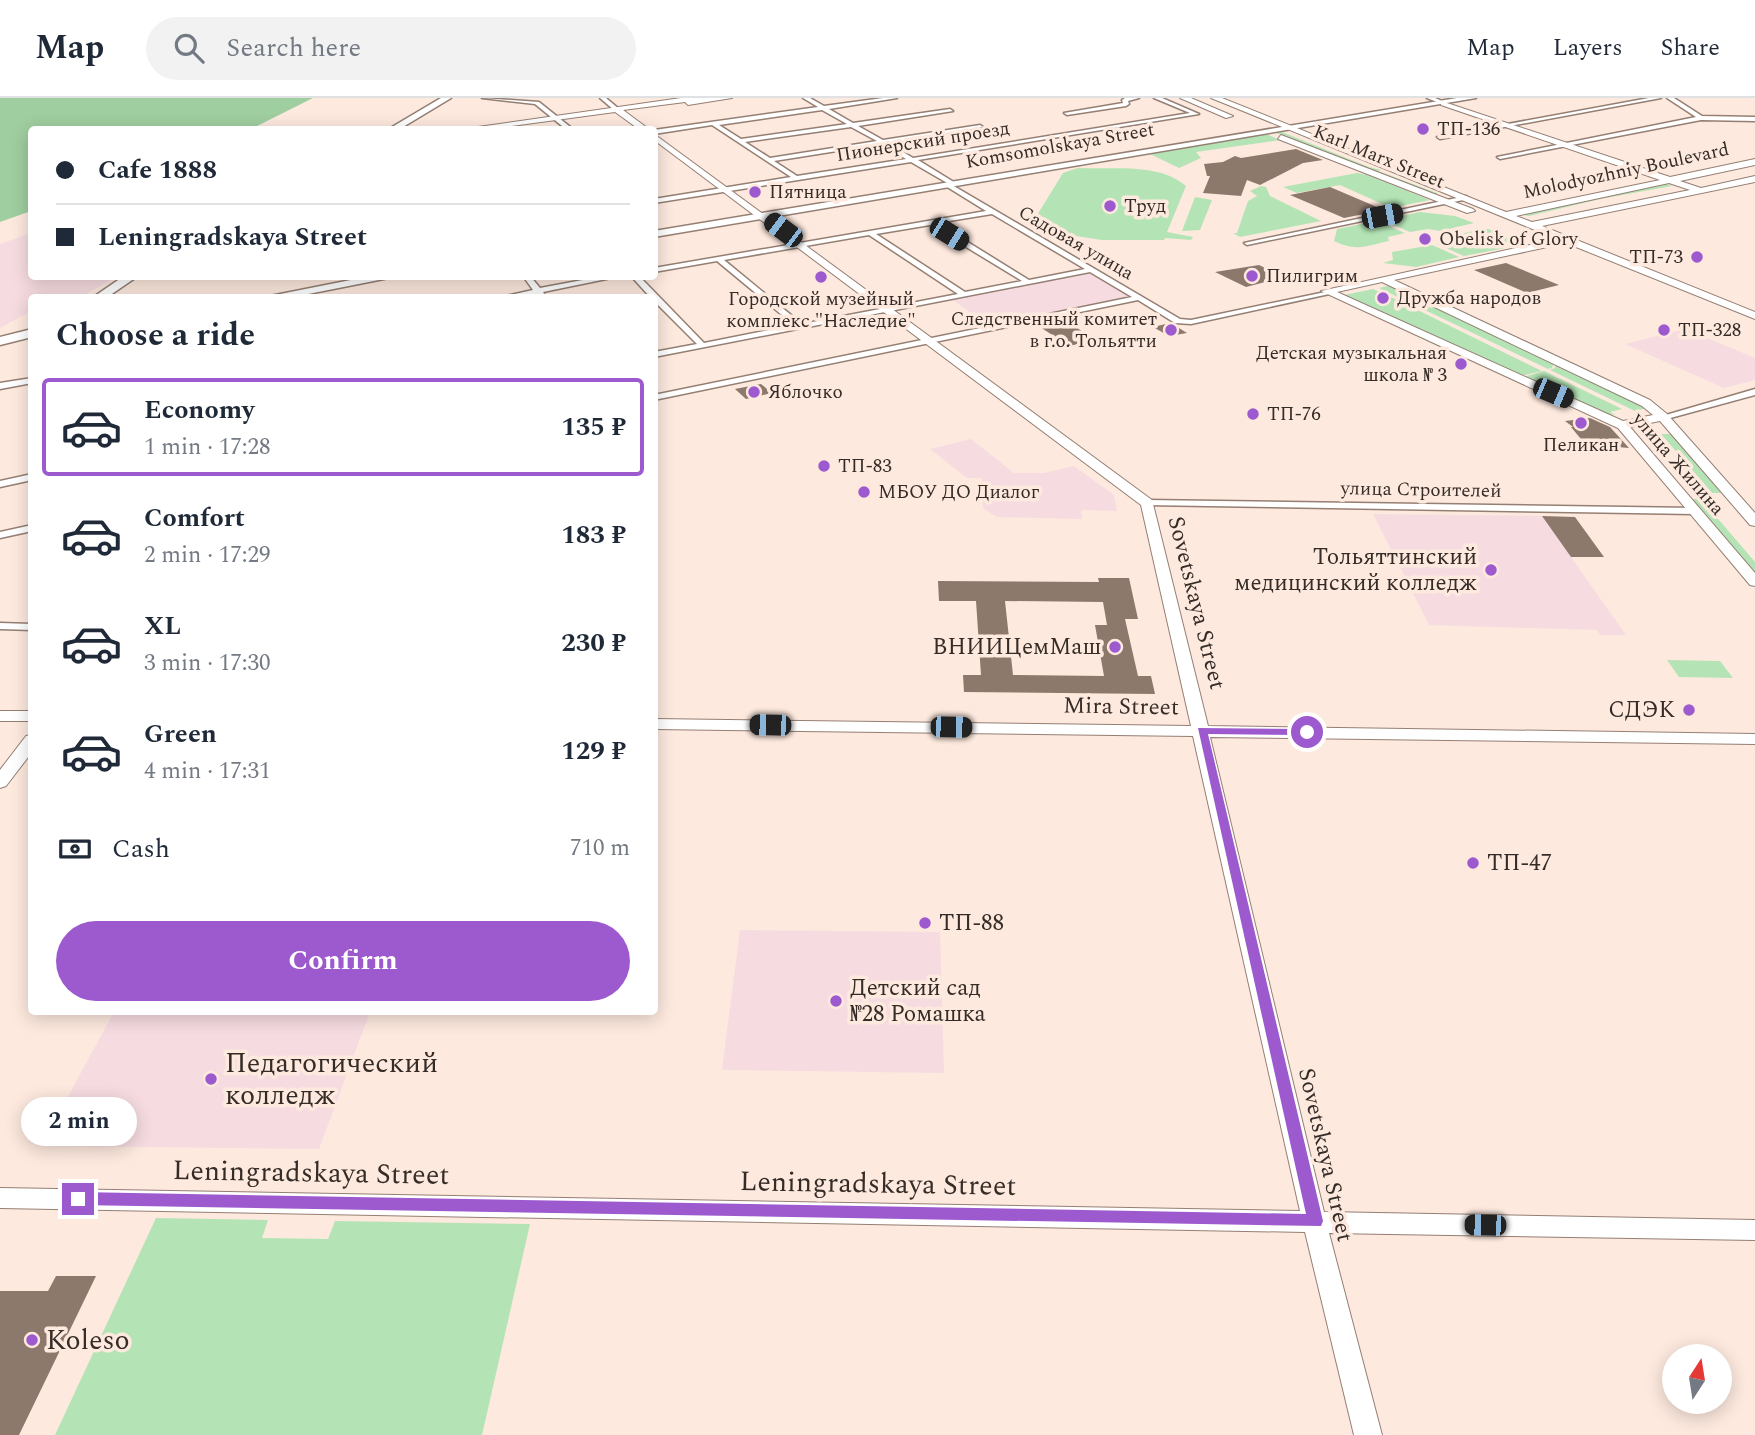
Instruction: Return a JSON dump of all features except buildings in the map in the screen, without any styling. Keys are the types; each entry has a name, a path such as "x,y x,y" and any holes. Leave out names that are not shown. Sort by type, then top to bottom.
{"main road":[{"path":"398,126 447,98"},
{"path":"618,111 698,98"},
{"path":"496,126 728,98"},
{"path":"1184,98 1235,119"},
{"name":"Karl Marx Street","path":"1215,98 1755,316"},
{"name":"Komsomolskaya Street","path":"658,233 1472,98"},
{"path":"1444,103 1699,190"},
{"path":"618,111 640,126"},
{"path":"514,126 557,119"},
{"name":"Karl Marx Street","path":"1248,124 1492,219 1518,236 1563,240"},
{"name":"Sovetskaya Street","path":"658,137 1147,503 1367,1435"},
{"name":"Molodyozhniy Boulevard","path":"1492,219 1755,162"},
{"name":"Molodyozhniy Boulevard","path":"1530,226 1755,179"},
{"path":"1328,292 1384,279 1518,236 1530,226"},
{"path":"1518,236 1563,240"},
{"name":"улица Жилина","path":"1384,279 1646,403 1662,416 1755,523"},
{"path":"104,294 128,280"},
{"path":"288,294 371,280"},
{"name":"улица Жилина","path":"1328,292 1622,425 1755,582"},
{"path":"0,341 28,335"},
{"path":"1622,425 1662,416"},
{"path":"0,716 28,716"},
{"name":"Mira Street","path":"658,724 1755,739"},
{"path":"0,782 28,745"},
{"name":"Leningradskaya Street","path":"0,1198 1755,1230"}],"street":[{"path":"485,98 537,103 566,126"},
{"path":"603,98 618,111"},
{"name":"Садовая улица","path":"806,98 913,160 992,212 1178,321 1191,322 1328,292"},
{"path":"658,133 894,98"},
{"path":"1068,113 1126,104 1125,100 1136,98"},
{"path":"1157,98 1196,114"},
{"path":"1430,98 1444,103"},
{"path":"1625,98 1636,101"},
{"path":"1440,136 1658,98"},
{"path":"1670,98 1701,118"},
{"path":"740,141 950,111"},
{"name":"Пионерский проезд","path":"658,199 1196,114"},
{"path":"1500,158 1701,118 1755,119"},
{"path":"714,124 796,178"},
{"path":"769,160 980,127"},
{"path":"1247,243 1466,198"},
{"path":"658,269 992,212"},
{"path":"930,222 1028,282"},
{"path":"869,232 963,294"},
{"path":"718,259 800,326"},
{"path":"658,354 1091,270"},
{"path":"529,280 541,294 601,280"},
{"path":"638,280 652,294"},
{"path":"658,397 1139,298"},
{"path":"658,300 702,345"},
{"path":"0,386 28,381"},
{"path":"1662,416 1755,392"},
{"path":"0,484 28,478"},
{"name":"улица Строителей","path":"1147,503 1695,511"},
{"path":"0,535 28,529"},
{"path":"0,626 28,627"}],"shaded area":[{"path":"28,234 28,280 111,280 86,294 28,294 28,313 0,328 0,244"},
{"path":"1090,273 1132,297 990,326 951,299"},
{"path":"1686,329 1755,358 1755,380 1724,388 1625,344"},
{"path":"971,439 1014,473 1044,473 1074,466 1114,495 1117,511 1081,510 1082,519 997,517 983,508 982,478 967,478 930,449"},
{"name":"Тольяттинский медицинский колледж","path":"1373,514 1542,516 1626,635 1600,635 1597,630 1429,625"},
{"name":"Детский сад №28 Ромашка","path":"740,930 940,932 944,1073 722,1070"},
{"name":"Педагогический колледж","path":"112,1015 369,1015 319,1149 41,1146"}],"green space":[{"path":"0,98 313,98 257,126 28,126 28,212 0,222"},
{"path":"1282,132 1437,193 1437,196 1276,133"},
{"path":"1266,134 1280,140 1196,152 1201,158 1179,168 1150,154"},
{"name":"Труд","path":"1078,168 1149,170 1175,178 1186,186 1167,232 1193,237 1191,240 1102,240 1037,230 1042,221 1034,220 1063,173"},
{"path":"1357,173 1430,200 1391,208 1340,185 1297,193 1283,187"},
{"path":"1664,183 1672,186 1529,216 1519,214"},
{"path":"1261,186 1266,187 1270,196 1321,221 1240,237 1233,233 1237,233 1248,201 1257,196 1250,191"},
{"path":"1195,197 1212,200 1200,230 1182,231"},
{"path":"1420,212 1455,216 1474,223 1440,231 1428,229 1410,232 1382,220"},
{"path":"1377,221 1405,233 1388,237 1389,241 1361,247 1334,241 1337,229"},
{"path":"1482,229 1507,237 1506,248 1464,256 1437,244 1454,241 1451,236"},
{"path":"1432,245 1459,257 1416,267 1383,263 1393,260 1392,252"},
{"path":"1391,285 1554,362 1552,368 1548,369 1379,288"},
{"path":"1373,289 1388,296 1376,296 1384,301 1391,297 1542,371 1521,376 1339,296"},
{"path":"1556,363 1647,408 1635,411 1550,370 1555,368"},
{"path":"1544,371 1622,409 1610,412 1615,415 1608,414 1523,377"},
{"path":"1661,434 1671,434 1723,493 1712,493"},
{"path":"1691,499 1701,499 1755,562 1755,574"},
{"path":"1667,660 1720,661 1733,678 1679,677"},
{"path":"156,1218 268,1220 262,1238 328,1239 335,1221 530,1224 482,1435 55,1435"}],"place":[{"name":"ТП-136","path":"1423,129"},
{"name":"Пятница","path":"755,192"},
{"name":"Труд","path":"1110,206"},
{"name":"Obelisk of Glory","path":"1425,239"},
{"name":"ТП-73","path":"1697,257"},
{"name":"Пилигрим","path":"1252,276"},
{"name":"Городской музейный комплекс \"Наследие\"","path":"821,277"},
{"name":"Дружба народов","path":"1383,298"},
{"name":"Следственный комитет в г.о. Тольятти","path":"1171,330"},
{"name":"ТП-328","path":"1664,330"},
{"name":"Детская музыкальная школа № 3","path":"1461,364"},
{"name":"Яблочко","path":"754,392"},
{"name":"ТП-76","path":"1253,414"},
{"name":"Пеликан","path":"1581,423"},
{"name":"ТП-83","path":"824,466"},
{"name":"МБОУ ДО Диалог","path":"864,492"},
{"name":"Тольяттинский медицинский колледж","path":"1491,570"},
{"name":"ВНИИЦемМаш","path":"1115,647"},
{"name":"СДЭК","path":"1689,710"},
{"name":"ТП-47","path":"1473,863"},
{"name":"ТП-88","path":"925,923"},
{"name":"Детский сад №28 Ромашка","path":"836,1001"},
{"name":"Педагогический колледж","path":"211,1079"},
{"name":"Koleso","path":"32,1340"}],"route":[{"path":"78,1199 1315,1221 1202,730 1307,732"}]}
